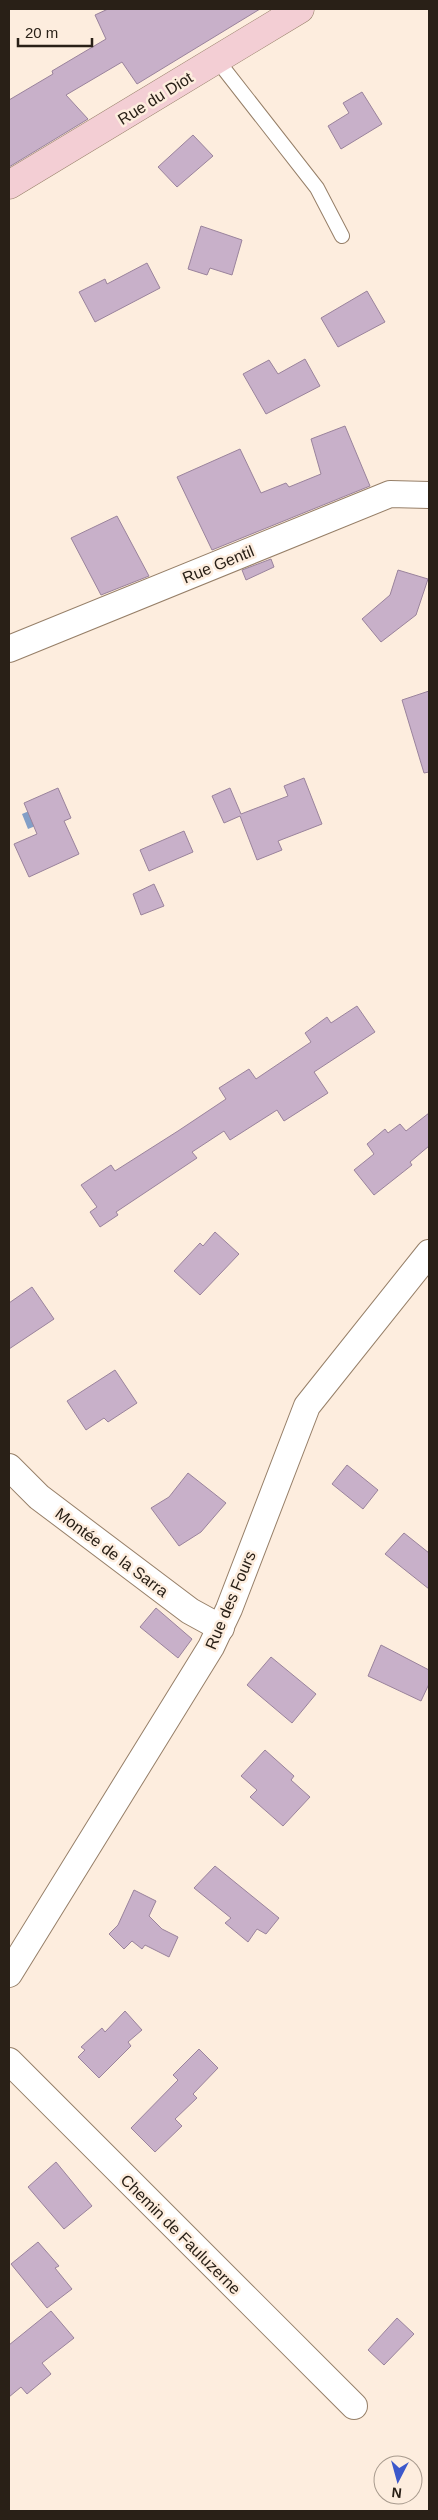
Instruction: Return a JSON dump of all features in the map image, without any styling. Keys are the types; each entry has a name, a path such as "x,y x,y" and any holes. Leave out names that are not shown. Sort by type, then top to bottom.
{"street":[{"name":"Rue du Diot","path":"9,185 300,9"},
{"name":"Rue Gentil","path":"9,649 390,494 425,491"},
{"name":"Rue des Fours","path":"9,1974 221,1628 307,1406 429,1253"},
{"name":"Montée de la Sarra","path":"9,1467 39,1497 190,1611 221,1628"},
{"name":"Chemin de Fauluzerne","path":"9,2061 354,2406"}],"lane":[{"path":"217,60 316,188 342,236"}],"water":[{"path":"53,801 60,816 28,829 22,814"}],"building":[{"path":"108,9 260,9 137,84 122,62 66,95 88,119 9,167 9,100 53,74 52,71 106,39 95,15"},
{"path":"362,92 382,124 341,149 328,126 349,113 343,103"},
{"path":"193,135 213,156 177,187 158,167"},
{"path":"201,226 242,240 232,275 210,268 207,275 188,269"},
{"path":"147,263 160,288 95,322 79,292 105,279 107,284"},
{"path":"367,291 385,322 338,347 321,318"},
{"path":"305,359 320,386 266,414 243,374 269,360 278,374"},
{"path":"345,426 370,486 212,550 177,477 240,449 261,493 286,483 289,487 321,474 311,439"},
{"path":"117,516 149,576 101,595 71,538"},
{"path":"271,559 274,567 246,580 242,570"},
{"path":"398,570 428,579 416,615 381,642 362,619 390,595"},
{"path":"429,691 429,772 424,773 402,700"},
{"path":"304,778 322,824 278,841 282,850 257,860 240,816 224,823 212,796 230,788 241,814 288,796 284,786"},
{"path":"58,788 71,818 64,821 79,854 29,877 14,844 37,834 24,803"},
{"path":"184,831 193,852 149,871 140,850"},
{"path":"154,884 164,906 141,915 133,894"},
{"path":"357,1006 375,1032 314,1072 328,1093 284,1121 277,1110 230,1140 224,1131 192,1152 197,1158 116,1212 118,1215 100,1227 90,1212 97,1207 81,1185 111,1165 115,1171 178,1131 226,1099 219,1088 249,1069 256,1079 311,1042 305,1033 327,1017 331,1023"},
{"path":"429,1113 429,1146 410,1162 412,1165 374,1195 354,1170 374,1154 367,1144 385,1129 388,1133 400,1124 406,1131"},
{"path":"215,1232 239,1254 200,1295 174,1271 200,1243 203,1246"},
{"path":"32,1287 54,1319 9,1349 9,1303"},
{"path":"115,1370 137,1403 108,1422 104,1418 86,1430 67,1401"},
{"path":"347,1465 378,1490 363,1509 332,1484"},
{"path":"188,1473 226,1503 201,1532 179,1546 151,1508 169,1497"},
{"path":"404,1533 429,1553 429,1589 385,1554"},
{"path":"156,1608 192,1639 178,1658 140,1627"},
{"path":"381,1645 429,1670 429,1684 421,1701 368,1676"},
{"path":"271,1657 316,1694 292,1723 247,1685"},
{"path":"265,1750 294,1776 291,1780 310,1797 283,1826 250,1797 257,1790 241,1776"},
{"path":"215,1866 279,1918 266,1934 257,1929 248,1942 225,1923 231,1918 194,1888"},
{"path":"134,1890 156,1901 149,1916 162,1929 178,1937 169,1957 145,1945 142,1949 132,1941 124,1949 109,1934 118,1925"},
{"path":"125,2011 142,2030 128,2042 131,2046 99,2078 78,2057 85,2050 81,2047 102,2028 105,2032"},
{"path":"199,2049 218,2068 193,2094 197,2098 175,2119 182,2126 155,2152 131,2128 178,2080 173,2075"},
{"path":"56,2162 92,2206 64,2229 28,2187"},
{"path":"38,2242 59,2266 55,2268 72,2289 47,2308 11,2264"},
{"path":"51,2311 74,2338 42,2363 51,2374 27,2394 21,2387 9,2397 9,2345"},
{"path":"397,2318 414,2334 384,2365 368,2350"}]}
